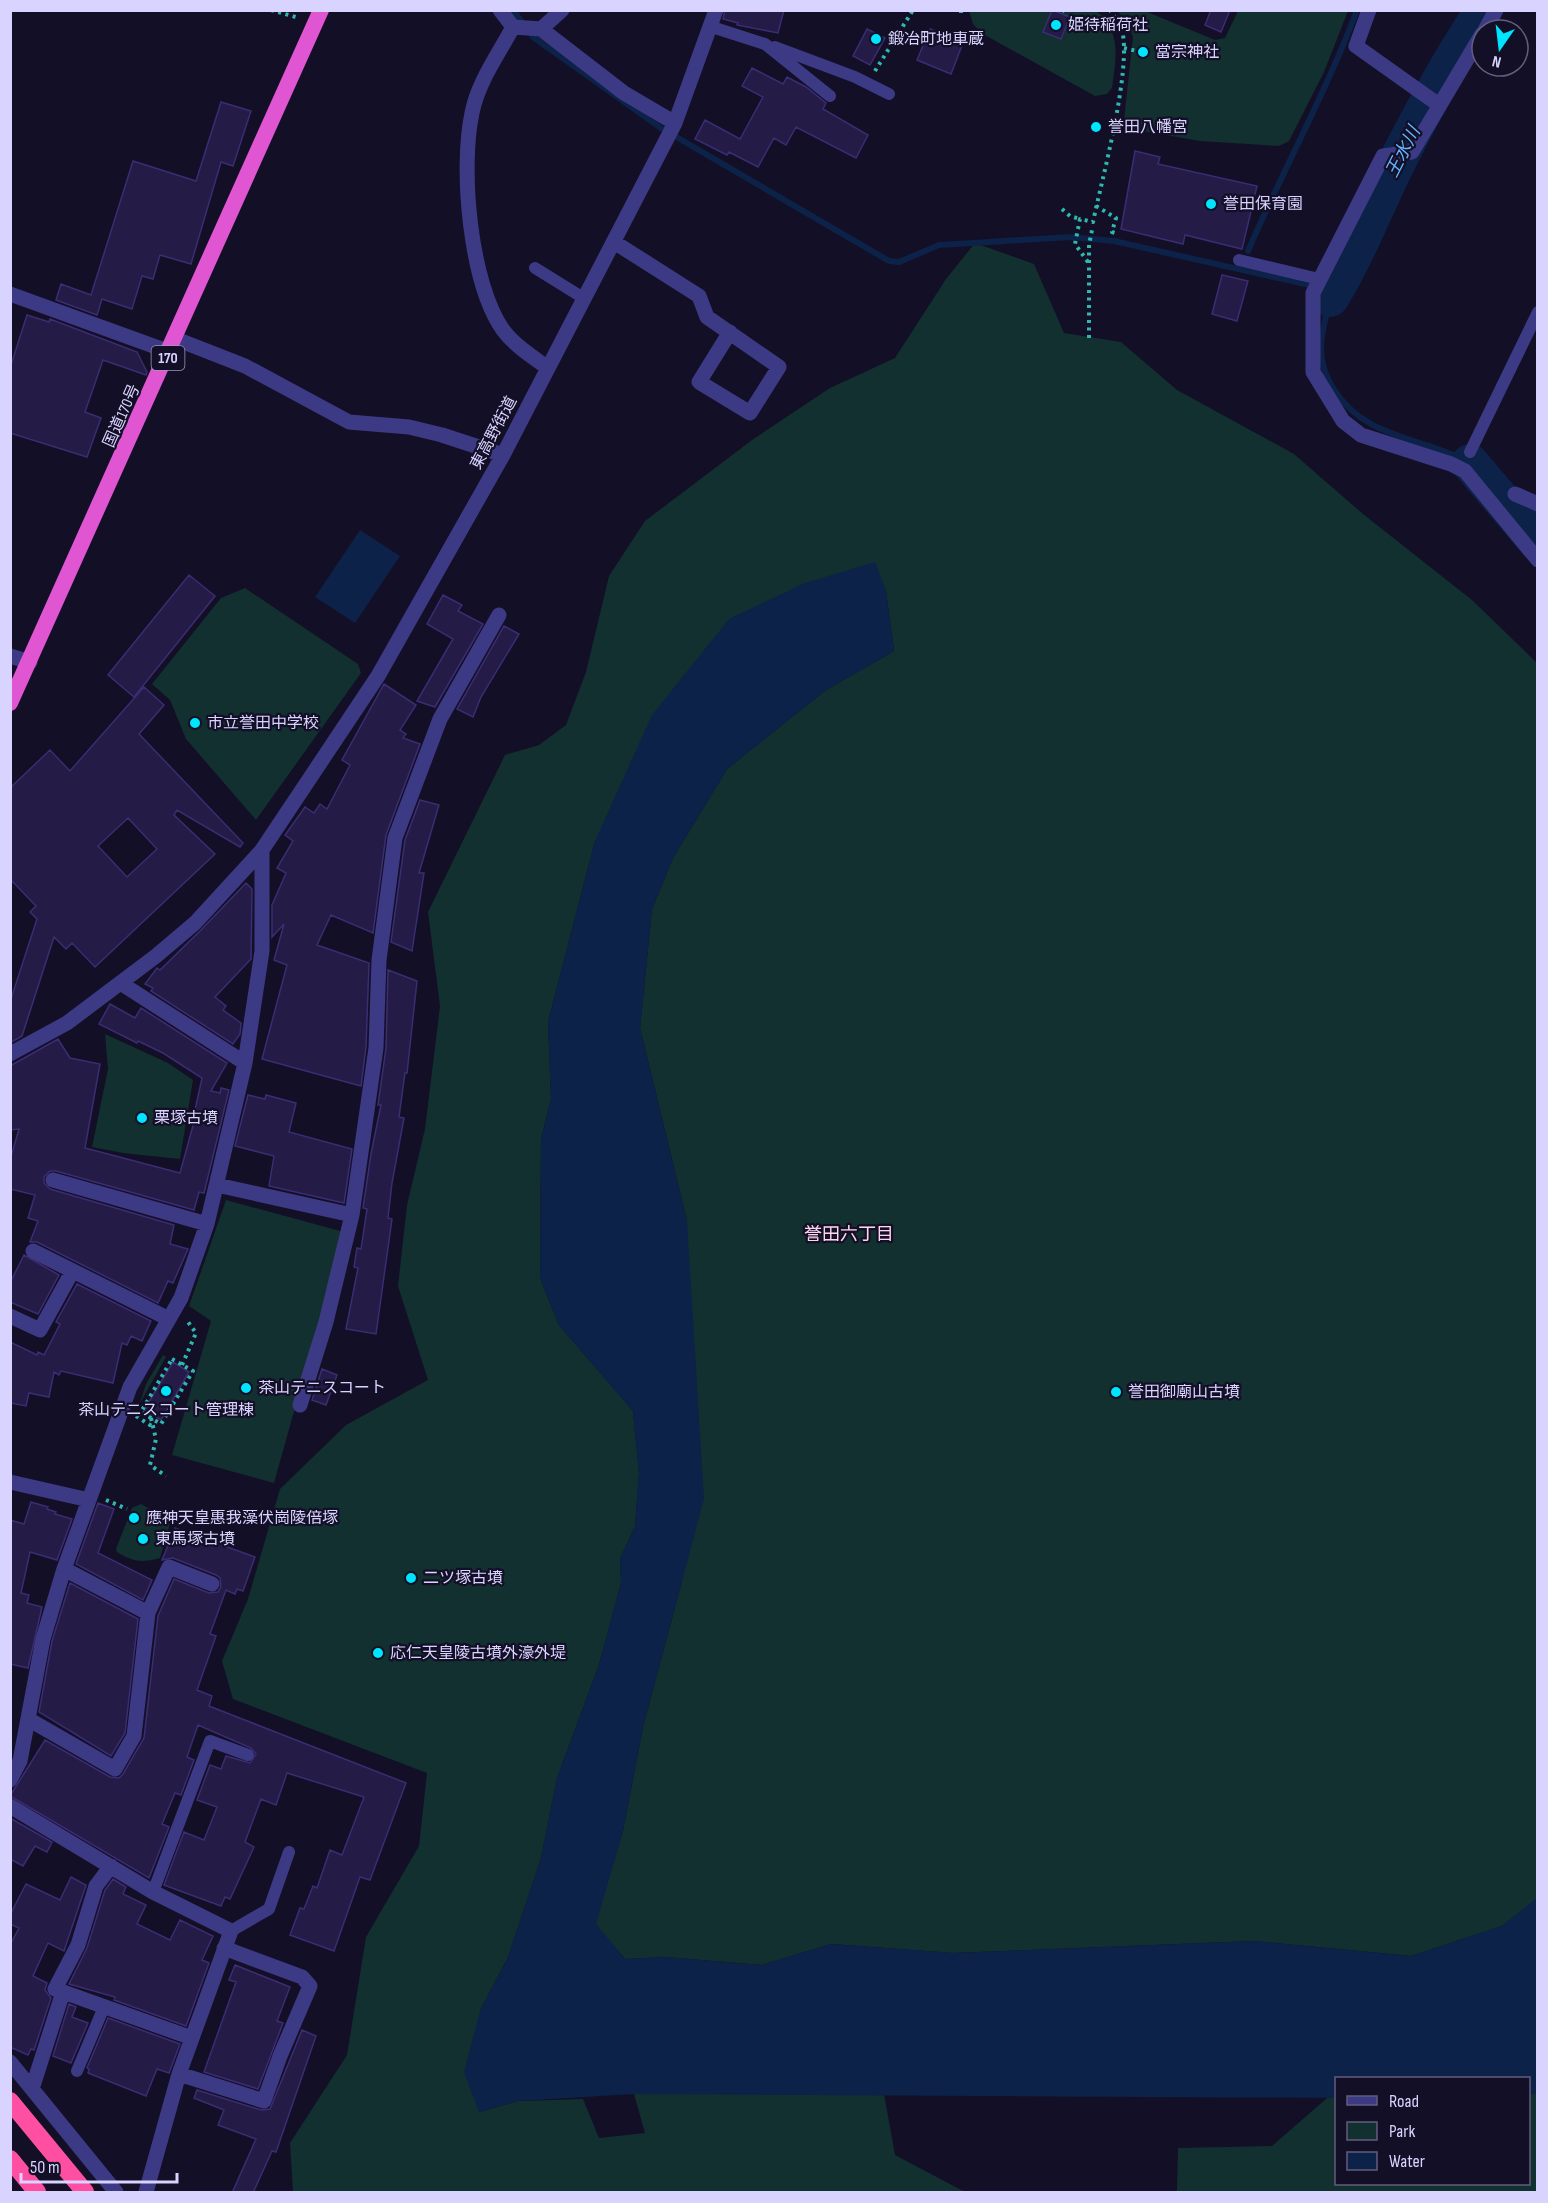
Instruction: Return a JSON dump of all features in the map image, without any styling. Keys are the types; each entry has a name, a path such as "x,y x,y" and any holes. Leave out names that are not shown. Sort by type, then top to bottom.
{"highway":[{"name":"国道170号","path":"10,703 173,346 319,17"},
{"path":"10,2101 85,2193"},
{"path":"10,2159 37,2193"}],"street":[{"path":"500,10 513,27 541,29 672,130"},
{"path":"541,29 562,10"},
{"name":"東高野街道","path":"10,1054 67,1023 123,984 195,923 262,850 378,676 503,455 672,130 712,27 716,10"},
{"path":"1370,10 1356,46 1432,101"},
{"path":"513,27 481,84 472,112 468,141 474,256 486,298 503,330 517,345 548,368"},
{"path":"1470,50 1432,101 1412,152 1383,156 1319,279 1313,293 1313,372 1343,421 1360,435 1465,471 1538,560"},
{"path":"614,242 699,296 707,316 730,332 779,367 750,413 699,382 730,332"},
{"path":"10,294 173,346 245,366 349,422 409,427 503,455"},
{"path":"1515,494 1538,504"},
{"path":"300,1405 316,1358 352,1215 376,1048 379,960 395,838 440,719 499,615"},
{"path":"10,656 30,662"},
{"path":"10,1779 28,1719 43,1640 64,1569 130,1387 169,1319 191,1273 207,1224 244,1063 262,951 262,850"},
{"path":"123,984 244,1063"},
{"path":"53,1180 207,1224"},
{"path":"217,1185 352,1215"},
{"path":"33,1251 169,1319"},
{"path":"10,1316 40,1330 72,1272"},
{"path":"10,1482 89,1500"},
{"path":"28,1719 116,1769 134,1736 148,1613 169,1567 213,1584"},
{"path":"64,1569 148,1613"},
{"path":"10,1806 153,1892 231,1932 179,2074 146,2193"},
{"path":"111,1866 96,1886 78,1945 55,1989 192,2038"},
{"path":"179,2074 264,2101 279,2056 310,1986 302,1977 224,1948"},
{"path":"32,2089 63,1992"},
{"path":"10,2062 116,2193"}],"lane":[{"path":"712,27 855,77 889,94"},
{"path":"765,44 830,96"},
{"path":"1239,260 1319,279"},
{"path":"535,268 585,299"},
{"path":"1470,452 1538,312"},
{"path":"153,1892 210,1741 248,1755"},
{"path":"231,1932 268,1909 289,1852"},
{"path":"77,2071 104,2007"}],"path":[{"path":"271,10 319,17"},
{"path":"855,77 867,77 875,71 913,10"},
{"path":"961,10 961,17"},
{"path":"1062,209 1080,219 1094,222 1116,111 1124,48 1121,28 1110,10"},
{"path":"1124,48 1137,51"},
{"path":"1096,206 1116,218 1112,232 1115,233"},
{"path":"1080,219 1075,244 1088,262"},
{"path":"1089,338 1088,262 1092,230"},
{"path":"182,1365 195,1333 188,1321"},
{"path":"172,1359 182,1365 193,1371 161,1424 141,1412 169,1362 172,1359"},
{"path":"141,1406 136,1417 153,1427"},
{"path":"150,1417 156,1439 150,1465 166,1476"}],"green space":[{"path":"969,11 1096,11 1110,27 1114,37 1116,56 1112,88 1107,94 1095,96 983,34 973,24"},
{"path":"1117,11 1145,11 1215,40 1225,38 1238,11 1348,11 1324,72 1289,141 1279,146 1200,141 1131,129 1124,120 1133,37 1127,21"},
{"path":"975,243 1034,264 1064,333 1121,342 1177,390 1294,454 1363,514 1472,600 1537,663 1538,1898 1502,1926 1411,1956 1254,1941 953,1953 831,1944 762,1965 665,1957 625,1959 595,1924 623,1831 643,1727 682,1581 687,1221 640,1028 652,909 673,858 727,769 826,690 894,651 886,591 595,841 548,1022 551,1099 541,1139 540,1278 559,1325 633,1411 639,1473 635,1526 620,1559 621,1583 599,1665 557,1778 541,1858 508,1957 480,2011 479,2112 518,2101 583,2099 599,2138 645,2133 634,2094 884,2094 895,2155 965,2192 293,2192 290,2143 347,2055 366,1937 419,1846 427,1773 233,1699 222,1661 248,1599 280,1489 346,1425 428,1380 398,1286 407,1205 425,1129 440,1006 428,912 505,755 539,745 566,725 586,672 609,576 645,521 752,440 830,388 895,358 946,279"},
{"path":"245,588 358,664 361,673 256,820 186,739 170,700 152,684 221,598"},
{"path":"105,1034 168,1063 193,1080 180,1159 92,1147 108,1069"},
{"name":"茶山テニスコート","path":"226,1200 344,1232 274,1483 172,1455 211,1321 189,1306"},
{"path":"163,1355 166,1357 139,1405 146,1384"},
{"path":"141,1504 169,1520 160,1558 148,1561 128,1558 116,1549 132,1508"},
{"path":"1537,2093 1537,2192 1175,2192 1177,2190 1178,2148 1272,2146 1327,2098 1335,2098 1335,2185 1530,2185 1530,2094"}],"water":[{"path":"360,530 400,556 355,623 315,597"},
{"path":"875,562 886,591 894,651 826,690 727,769 673,858 652,909 640,1028 687,1221 704,1499 643,1727 623,1831 596,1924 625,1959 665,1957 762,1965 831,1944 953,1953 1254,1941 1411,1956 1502,1926 1537,1898 1537,2093 1530,2094 1530,2077 1335,2077 1335,2098 634,2094 518,2101 479,2112 464,2072 480,2011 508,1957 541,1858 557,1778 599,1665 621,1583 620,1559 635,1526 639,1473 633,1411 559,1325 540,1278 541,1139 551,1099 548,1022 595,841 652,715 729,619 802,584"}],"building":[{"path":"725,10 784,10 778,33 737,25 738,23 723,19"},
{"name":"姫待稲荷社","path":"1052,10 1070,17 1061,39 1043,32"},
{"path":"1211,10 1230,10 1221,32 1205,25"},
{"path":"867,29 885,38 870,65 853,56"},
{"path":"930,29 963,43 951,74 917,60"},
{"path":"752,68 783,84 787,77 806,87 826,103 823,109 868,135 856,158 796,127 786,145 774,138 758,167 729,152 727,155 695,139 705,120 740,139 763,97 742,86"},
{"path":"221,102 251,111 233,166 221,162 191,264 160,255 153,279 142,276 132,309 102,299 97,315 56,300 61,284 91,295 133,161 196,181"},
{"path":"1135,151 1160,157 1158,164 1257,186 1242,249 1185,235 1183,244 1121,229"},
{"path":"1222,275 1248,281 1237,321 1212,314"},
{"path":"27,315 49,322 50,319 137,352 147,372 146,375 103,360 85,412 101,418 87,457 10,433 10,368"},
{"path":"189,575 215,596 134,697 108,675"},
{"path":"443,595 462,605 458,611 483,624 435,707 417,701 453,639 427,624"},
{"path":"504,626 519,634 481,697 473,717 457,709"},
{"path":"384,684 416,705 400,730 406,734 403,738 420,744 386,835 373,933 331,915 317,945 369,963 366,1047 361,1086 262,1059 287,965 274,960 284,924 272,937 272,905 286,873 277,868 293,841 285,835 305,807 314,813 320,804 327,809 350,765 342,760"},
{"path":"144,687 164,705 139,734 243,843 240,847 177,810 174,815 215,854 95,967 72,943 66,949 54,937 22,1036 10,1043 10,1002 37,919 30,912 36,906 10,879 10,788 50,750 70,771","holes":["128,818 157,849 127,877 98,846"]},
{"path":"420,800 439,805 419,873 424,873 412,951 391,942 405,840"},
{"path":"246,883 252,889 251,959 215,997 226,1006 223,1010 241,1023 240,1034 233,1044 151,991 153,988 145,984 157,968 160,970"},
{"path":"388,970 417,981 407,1073 405,1073 399,1117 404,1118 392,1183 388,1218 392,1219 376,1334 346,1329 358,1268 354,1267 357,1248 361,1249 367,1209 363,1208 381,1105 378,1105 386,1048"},
{"path":"110,1004 135,1018 141,1008 227,1063 211,1091 220,1093 221,1088 229,1090 204,1193 199,1192 194,1210 56,1171 50,1171 44,1177 44,1183 50,1189 174,1225 170,1244 188,1249 173,1283 168,1281 158,1303 37,1242 30,1242 38,1221 28,1218 35,1195 10,1189 10,1160 19,1129 10,1130 10,1066 58,1039 70,1058 100,1064 85,1148 180,1173 197,1111 195,1110 202,1078 163,1053 99,1024"},
{"path":"248,1095 265,1099 266,1095 296,1103 289,1132 352,1149 344,1203 269,1186 274,1156 235,1146"},
{"path":"24,1255 59,1275 38,1314 10,1302 10,1283"},
{"path":"77,1284 151,1321 142,1341 131,1336 127,1345 122,1343 113,1383 61,1371 59,1375 54,1372 49,1397 29,1393 26,1406 10,1403 10,1342 37,1355 38,1352 44,1355 60,1324 56,1322"},
{"name":"茶山テニスコート管理棟","path":"173,1362 189,1372 161,1420 144,1410"},
{"path":"322,1369 337,1375 326,1405 312,1400"},
{"path":"31,1502 48,1507 47,1509 56,1512 55,1514 72,1519 57,1560 30,1552 21,1593 29,1595 27,1603 42,1607 28,1668 10,1664 10,1520 24,1524"},
{"path":"98,1503 114,1509 98,1553 152,1580 143,1600 76,1564"},
{"path":"175,1528 255,1557 243,1591 237,1589 235,1594 226,1590 210,1634 216,1636 197,1690 212,1696 209,1706 406,1783 370,1880 360,1877 334,1951 290,1935 300,1908 304,1909 313,1886 317,1888 330,1850 342,1855 364,1797 287,1773 276,1805 261,1799 245,1842 254,1847 230,1899 225,1897 221,1906 164,1885 184,1832 204,1840 217,1807 197,1800 210,1765 221,1769 226,1756 250,1763 256,1754 251,1748 198,1725 187,1757 194,1760 181,1795 175,1793 162,1824 169,1827 149,1878 10,1796 45,1740 110,1777 119,1778 123,1774 144,1738 158,1616 174,1579 209,1593 218,1592 221,1587 220,1578 216,1575 173,1558 162,1560"},
{"path":"70,1583 138,1619 125,1733 111,1756 39,1712 52,1641"},
{"path":"10,1818 52,1842 47,1852 35,1846 23,1866 10,1859"},
{"path":"71,1877 86,1885 64,1951 48,1943 33,1976 47,1983 45,1990 51,1998 34,2050 31,2049 28,2055 10,2047 10,1945 19,1928 10,1924 10,1915 26,1884 60,1900"},
{"path":"113,1879 126,1887 123,1894 146,1905 137,1924 170,1940 180,1920 213,1936 202,1960 209,1963 186,2026 114,2000 115,1997 69,1984 87,1948 105,1890"},
{"path":"235,1965 290,1987 277,2021 283,2023 258,2089 204,2072 236,1982 229,1980"},
{"path":"69,2004 76,2007 72,2017 88,2023 71,2063 53,2056"},
{"path":"108,2018 180,2044 169,2073 157,2069 146,2096 88,2073 87,2068"},
{"path":"302,2030 316,2036 276,2152 272,2151 253,2193 232,2193 256,2139 218,2125 224,2110 194,2098 197,2090 261,2110 270,2109"}],"waterway":[{"path":"513,10 533,37 661,128 889,261 899,262 939,245 1071,237 1114,241 1314,286 1330,298 1321,342 1323,365 1332,386 1348,407 1379,428 1452,454 1470,463"},
{"path":"1248,251 1332,71 1357,10"},
{"name":"王水川","path":"1330,298 1419,120 1450,64 1484,10"},
{"name":"王水川","path":"1470,463 1538,543"}],"place":[{"name":"姫待稲荷社","path":"1056,25"},
{"name":"鍛冶町地車蔵","path":"876,39"},
{"name":"當宗神社","path":"1143,52"},
{"name":"誉田八幡宮","path":"1096,127"},
{"name":"誉田保育園","path":"1211,204"},
{"name":"市立誉田中学校","path":"195,723"},
{"name":"栗塚古墳","path":"142,1118"},
{"name":"茶山テニスコート","path":"246,1388"},
{"name":"茶山テニスコート管理棟","path":"166,1391"},
{"name":"誉田御廟山古墳","path":"1116,1392"},
{"name":"應神天皇惠我藻伏崗陵倍塚","path":"134,1518"},
{"name":"東馬塚古墳","path":"143,1539"},
{"name":"二ツ塚古墳","path":"411,1578"},
{"name":"応仁天皇陵古墳外濠外堤","path":"378,1653"}],"district":[{"name":"誉田六丁目","path":"849,1234"}]}
